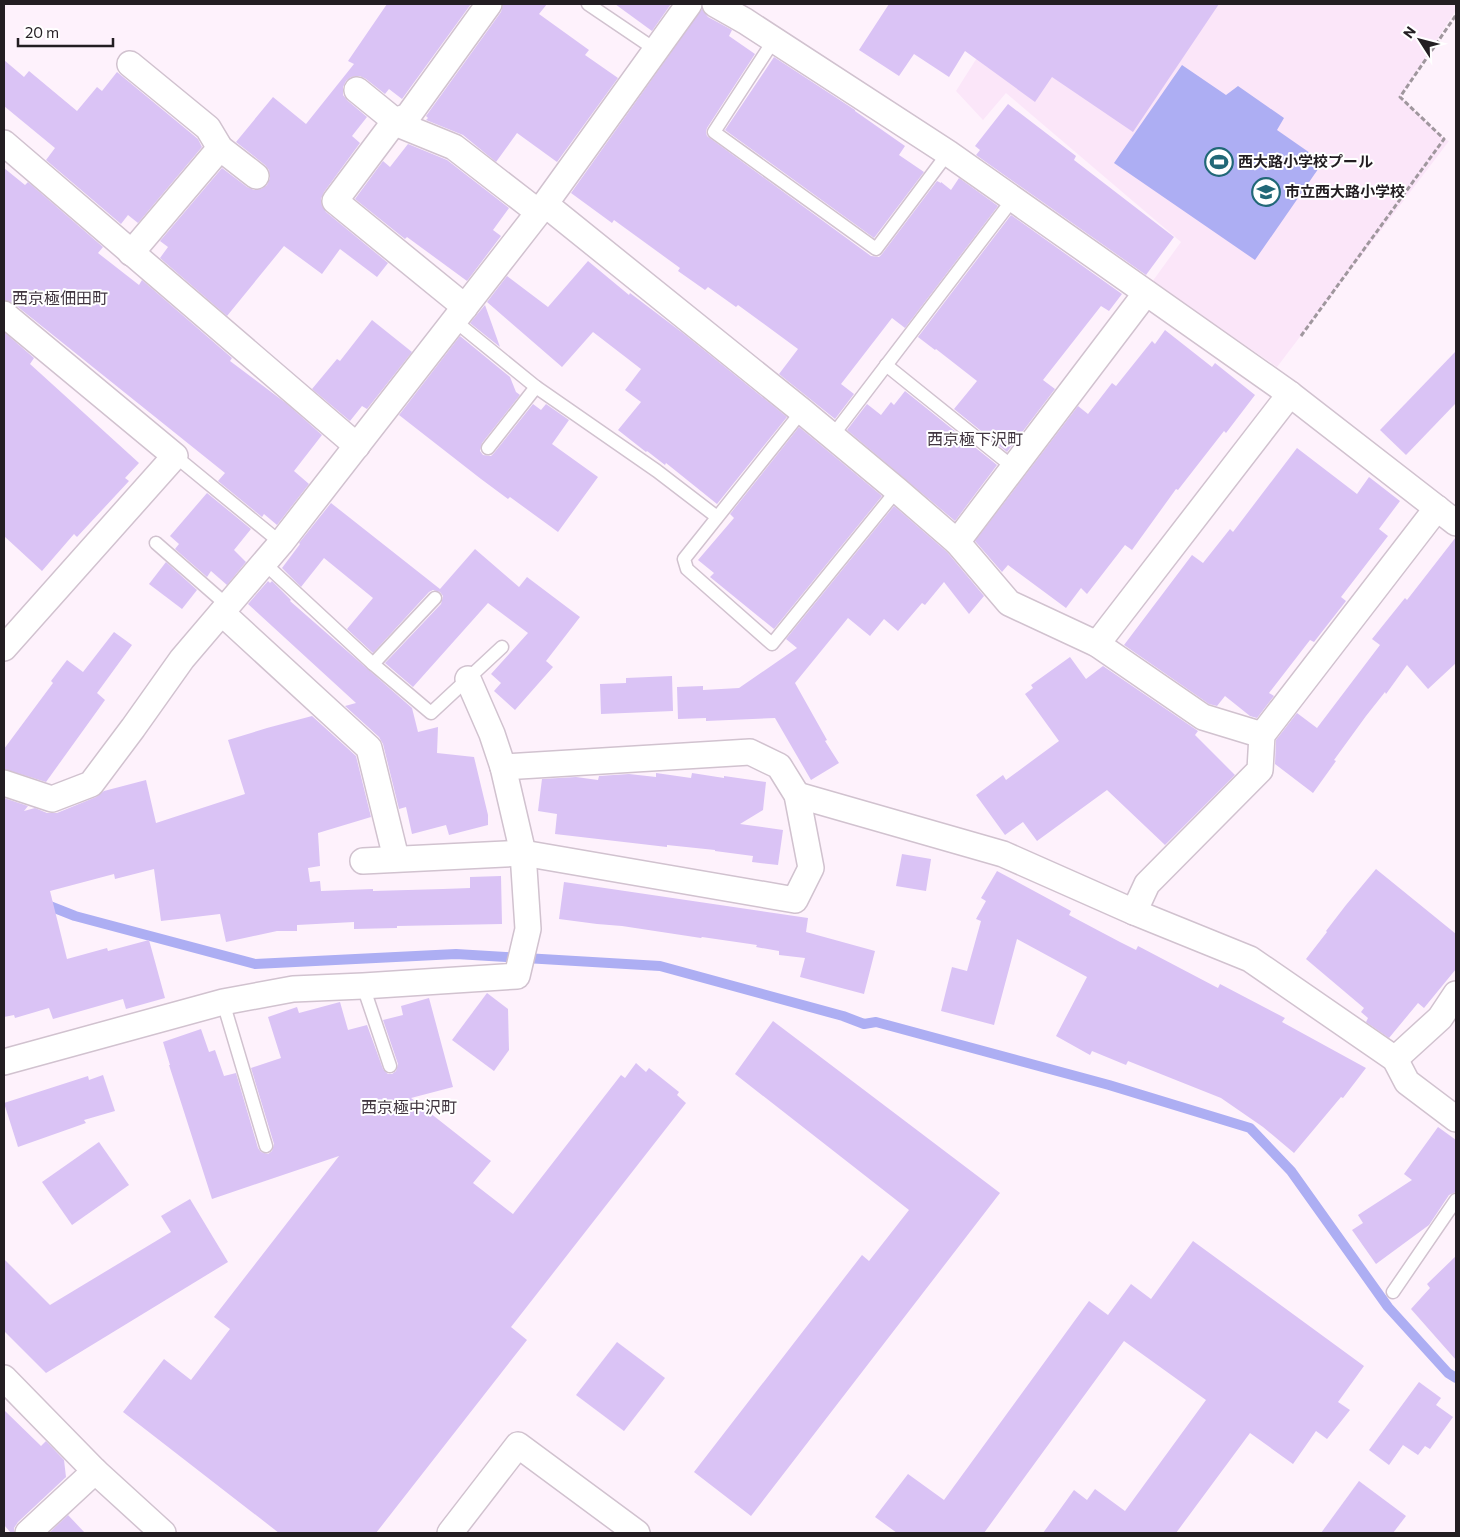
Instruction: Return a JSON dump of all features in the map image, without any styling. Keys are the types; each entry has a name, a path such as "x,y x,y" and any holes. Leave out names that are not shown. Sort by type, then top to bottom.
{"street":[{"path":"460,314 334,200 395,121 408,116 489,4"},
{"path":"4,784 52,799 91,784 182,659 281,543 460,314 541,208 689,4"},
{"path":"715,4 751,12 774,40 948,153 1290,394 1447,516 1262,735 1260,770 1147,884 1134,912"},
{"path":"130,64 208,128 220,148 256,176"},
{"path":"357,90 400,125 454,147 541,208 802,411 957,542 1010,603 1097,644 1203,717 1262,735"},
{"path":"4,143 357,446"},
{"path":"131,253 220,148"},
{"path":"957,542 1146,293"},
{"path":"4,314 175,456 4,648"},
{"path":"1097,644 1290,394"},
{"path":"225,609 369,748 396,858"},
{"path":"4,1062 223,1002 292,989 517,976 528,929 522,853 503,767 492,734 468,679"},
{"path":"363,861 522,853 795,900 811,868 796,795 779,766 750,752 503,767"},
{"path":"796,795 1003,854 1134,912 1250,959 1395,1058 1407,1082 1456,1119"},
{"path":"1395,1058 1440,1018 1456,994"},
{"path":"4,1378 95,1471 163,1533"},
{"path":"450,1533 518,1445 637,1533"},
{"path":"28,1533 95,1471"}],"lane":[{"path":"588,4 656,50"},
{"path":"774,40 714,132 876,249 948,153"},
{"path":"832,435 1013,199"},
{"path":"460,314 536,387 657,471 717,517"},
{"path":"886,365 1014,468"},
{"path":"488,448 536,387"},
{"path":"802,411 684,559 687,569 772,644 897,490"},
{"path":"175,456 281,543"},
{"path":"156,543 225,609"},
{"path":"264,563 373,664 431,713 502,647"},
{"path":"373,664 434,598"},
{"path":"363,986 390,1066"},
{"path":"223,1002 266,1146"},
{"path":"1393,1292 1456,1200"}],"path":[{"path":"1301,336 1444,139 1400,97 1456,15"}],"shaded area":[{"name":"市立西大路小学校","path":"1011,4 1456,4 1456,10 1400,97 1444,139 1449,141 1277,367 1152,282 1181,242 1006,93 983,120 956,91"}],"water":[{"name":"西大路小学校プール","path":"1182,65 1226,95 1238,86 1284,118 1277,130 1323,162 1255,260 1114,163"}],"building":[{"path":"387,4 471,4 402,99 389,89 385,94 360,76 351,77 343,87 343,95 367,117 352,136 360,143 324,192 321,199 322,206 326,212 388,263 377,277 340,249 322,274 284,246 227,316 160,258 168,247 160,241 222,168 254,190 261,189 267,185 270,178 269,170 236,142 273,97 306,124 354,64 348,61"},
{"path":"503,4 547,4 539,14 589,50 585,55 618,78 557,162 517,133 496,162 463,135 426,120 428,118 426,116 501,12"},
{"path":"615,4 671,4 652,31"},
{"path":"889,4 1219,4 1133,132 1052,77 1035,102 965,51 949,77 914,54 899,76 859,50"},
{"path":"702,9 708,17 732,30 729,36 755,54 707,128 707,136 871,256 879,257 882,254 937,181 951,190 959,178 998,206 905,328 892,318 841,384 854,394 835,419 779,374 798,349 738,305 736,307 708,287 705,290 678,271 680,268 614,220 612,223 571,193"},
{"path":"774,57 855,110 905,146 899,155 924,172 874,238 725,130"},
{"path":"4,60 24,77 29,71 77,111 97,87 102,91 117,72 198,139 202,147 138,223 128,215 121,224 46,160 55,148 4,106"},
{"path":"1008,104 1076,156 1074,160 1174,237 1146,275 976,155 980,150 975,146"},
{"path":"408,144 447,160 509,208 493,230 501,236 467,281 407,237 405,239 355,199 383,161 390,167"},
{"path":"4,168 25,185 28,182 103,247 98,253 139,285 142,280 232,358 230,361 287,404 322,435 294,471 309,484 277,525 264,514 262,517 218,481 225,473 13,303 4,300"},
{"path":"1011,215 1122,294 1109,311 1101,306 1043,380 1055,389 1007,452 954,409 977,381 918,337"},
{"path":"588,261 629,295 630,293 684,334 787,417 717,504 666,463 665,465 646,452 618,430 641,402 625,390 641,369 593,332 562,367 487,302 507,276 548,307"},
{"path":"485,305 500,347 470,323"},
{"path":"372,320 412,352 367,409 362,406 350,421 312,389 337,359 340,361"},
{"path":"1165,330 1212,367 1215,363 1255,395 1226,433 1224,431 1178,490 1176,489 1132,550 1125,545 1087,594 1081,588 1066,608 1008,565 1002,572 975,541 1078,406 1088,414 1112,383 1116,386 1152,341 1155,344"},
{"path":"4,332 34,358 30,364 139,463 125,478 129,481 77,537 74,534 42,571 4,536"},
{"path":"460,336 510,377 516,392 520,395 482,443 480,451 483,455 491,456 494,453 533,404 541,410 546,404 569,420 552,444 598,477 558,532 510,497 508,499 399,415"},
{"path":"1456,351 1456,403 1406,455 1380,430"},
{"path":"905,391 997,465 955,521 847,430 867,404 881,415 891,402 894,405"},
{"path":"799,427 882,496 774,629 710,577 714,573 698,560 734,518 730,514"},
{"path":"1297,448 1357,494 1369,477 1400,501 1379,529 1388,536 1341,597 1346,601 1314,642 1310,640 1269,693 1274,696 1257,718 1250,716 1225,696 1217,706 1209,704 1124,645 1192,555 1203,563 1230,529 1233,532"},
{"path":"207,493 251,529 234,550 246,562 227,585 211,571 207,577 175,549 179,544 170,536"},
{"path":"331,503 440,589 475,549 519,587 527,577 580,617 546,661 553,667 515,710 494,691 501,683 491,674 528,633 488,603 413,687 385,663 441,604 443,596 440,592 433,590 429,592 373,653 347,629 373,598 324,558 301,587 282,568"},
{"path":"894,506 947,552 984,596 969,614 944,582 925,605 922,603 898,631 884,619 870,636 848,618 795,683 827,740 825,741 839,763 811,780 775,718 706,721 706,718 678,719 677,687 703,686 703,690 739,688 797,648 786,639"},
{"path":"1456,537 1456,663 1428,689 1407,665 1386,694 1385,692 1366,716 1313,793 1275,764 1276,740 1297,713 1317,728 1380,645 1372,639 1405,598 1407,600"},
{"path":"166,562 197,590 182,609 149,584"},
{"path":"268,581 270,583 272,581 290,601 412,708 418,732 438,727 437,753 474,757 488,815 488,825 449,835 446,825 412,834 406,807 399,809 383,744 379,737 345,706 356,703 248,604"},
{"path":"114,632 132,645 97,693 105,700 46,782 4,769 4,749 53,683 51,681 67,660 83,672"},
{"path":"1070,657 1086,679 1103,666 1198,731 1195,735 1235,775 1165,845 1107,790 1037,841 1023,822 1005,835 976,795 1003,775 1006,780 1059,741 1025,694 1033,688 1031,685"},
{"path":"672,676 673,711 601,714 600,684 626,683 626,678"},
{"path":"312,716 356,756 371,817 318,833 320,866 308,868 310,882 320,881 321,891 443,889 470,888 470,877 501,876 502,924 397,926 397,928 354,929 354,922 297,925 297,931 277,931 226,942 220,914 161,921 154,869 115,879 114,874 50,891 67,959 107,948 108,951 149,940 165,998 126,1009 123,999 53,1019 49,1008 15,1018 14,1015 4,1017 4,798 28,806 24,811 35,808 47,813 57,813 96,797 104,791 146,780 156,823 245,794 228,740"},
{"path":"656,773 691,778 692,773 766,782 763,810 740,824 783,830 778,865 752,862 753,856 715,850 667,845 667,847 555,834 557,814 538,811 542,779 576,777 598,780 599,776 629,774 656,777"},
{"path":"902,854 931,859 926,891 896,886"},
{"path":"1376,869 1456,934 1456,969 1424,1008 1418,1003 1389,1038 1366,1022 1368,1018 1361,1012 1364,1008 1306,959 1346,905"},
{"path":"997,871 1071,911 1069,915 1120,942 1136,950 1138,946 1218,988 1220,984 1285,1018 1282,1022 1366,1068 1343,1098 1341,1097 1294,1153 1263,1127 1221,1098 1128,1061 1126,1065 1092,1051 1090,1055 1056,1036 1087,977 1017,939 994,1025 941,1011 952,967 967,971 981,921 976,919 986,901 981,898"},
{"path":"564,882 808,918 806,932 875,951 864,994 800,977 805,958 779,955 779,951 756,947 757,945 559,919"},
{"path":"487,993 508,1009 509,1050 494,1071 452,1040"},
{"path":"429,998 453,1087 411,1098 491,1161 473,1183 513,1214 621,1075 625,1078 636,1063 646,1072 649,1068 679,1092 677,1095 686,1103 511,1327 527,1340 376,1533 279,1533 123,1412 164,1359 191,1380 230,1329 214,1317 339,1156 212,1199 163,1042 201,1029 209,1052 215,1050 224,1076 236,1073 258,1148 261,1152 268,1154 272,1151 274,1144 251,1068 281,1058 268,1017 297,1007 299,1013 340,1002 348,1030 367,1025 383,1069 388,1074 392,1074 396,1071 398,1064 383,1020 403,1015 401,1006"},
{"path":"773,1021 1000,1193 751,1516 694,1472 862,1255 869,1261 909,1210 735,1074"},
{"path":"103,1075 115,1111 84,1120 86,1123 18,1147 4,1103 88,1076 89,1080"},
{"path":"1438,1127 1456,1140 1456,1192 1449,1195 1429,1225 1376,1264 1352,1230 1363,1223 1358,1215 1412,1180 1404,1174"},
{"path":"99,1142 129,1185 72,1225 42,1182"},
{"path":"190,1199 228,1262 46,1373 4,1331 4,1259 50,1305 171,1232 161,1216"},
{"path":"1193,1241 1364,1366 1338,1402 1350,1410 1327,1439 1316,1431 1293,1464 1250,1433 1176,1533 1043,1533 1074,1490 1087,1500 1095,1489 1125,1511 1206,1400 1124,1341 984,1533 897,1533 875,1517 908,1474 944,1500 1089,1301 1108,1315 1131,1284 1151,1299"},
{"path":"1456,1256 1456,1360 1411,1309 1430,1288 1427,1284"},
{"path":"617,1342 665,1378 624,1431 576,1395"},
{"path":"1419,1382 1441,1398 1436,1405 1453,1417 1430,1449 1425,1446 1418,1455 1403,1445 1389,1465 1369,1450"},
{"path":"4,1410 41,1446 46,1441 64,1460 66,1477 18,1522 14,1528 14,1533 11,1533 4,1525"},
{"path":"1359,1481 1406,1516 1393,1533 1321,1533"},
{"path":"68,1515 85,1533 49,1533"}],"waterway":[{"path":"42,903 75,916 255,964 456,954 660,966 843,1016 864,1024 876,1022 1109,1085 1250,1128 1291,1171 1388,1307 1448,1373 1456,1378"}],"place":[{"name":"西大路小学校プール","path":"1219,162"},
{"name":"市立西大路小学校","path":"1266,192"}],"district":[{"name":"西京極佃田町","path":"60,298"},
{"name":"西京極下沢町","path":"975,439"},
{"name":"西京極中沢町","path":"409,1107"}]}
